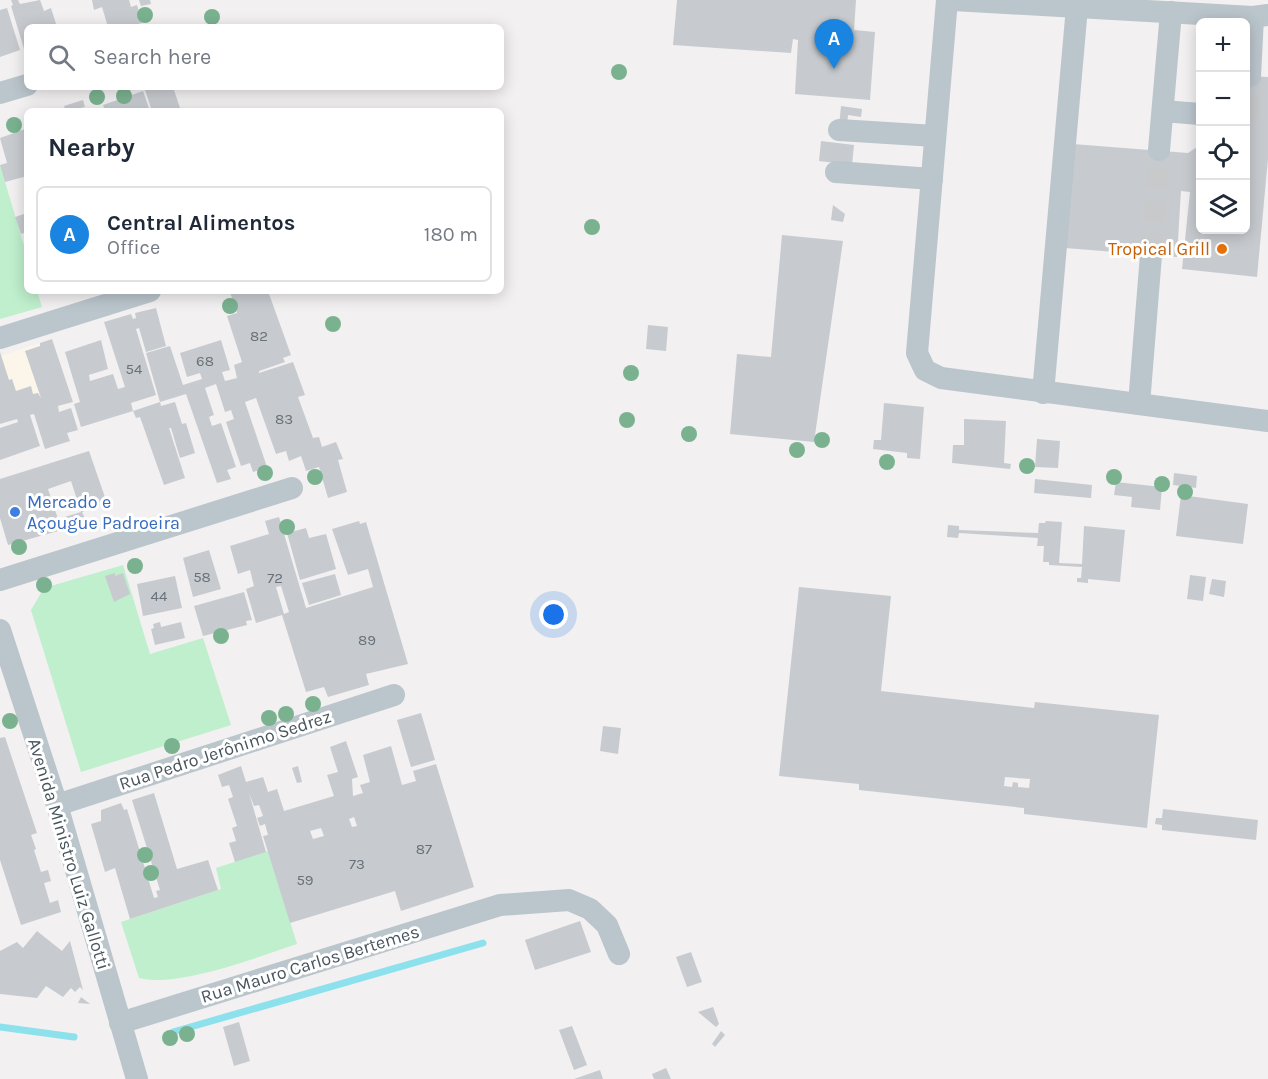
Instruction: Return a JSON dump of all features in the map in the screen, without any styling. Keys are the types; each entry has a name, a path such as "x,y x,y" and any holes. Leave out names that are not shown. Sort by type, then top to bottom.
{"street":[{"path":"947,0 917,352 921,362 931,375 941,378 1268,421"},
{"path":"953,0 1261,16 1250,76"},
{"path":"1043,393 1077,7"},
{"path":"1159,150 1171,12"},
{"path":"0,93 24,86"},
{"path":"1162,111 1196,114"},
{"path":"839,130 935,136"},
{"path":"836,172 932,179"},
{"path":"1139,404 1151,255"},
{"path":"0,338 140,294"},
{"path":"0,580 291,488"},
{"name":"Avenida Ministro Luiz Gallotti","path":"0,630 57,805 137,1079"},
{"name":"Rua Pedro Jerônimo Sedrez","path":"57,805 394,695"},
{"name":"Rua Mauro Carlos Bertemes","path":"120,1023 500,905 568,900 590,909 607,926 619,954"}],"shaded area":[{"path":"52,339 73,402 0,424 0,356"}],"green space":[{"path":"0,165 24,246 24,294 38,294 42,307 0,319"},
{"path":"123,565 150,654 203,638 231,725 81,772 31,610 44,588"},
{"path":"268,851 297,944 218,970 195,975 174,979 139,978 121,922 221,889 216,868"}],"building":[{"path":"11,0 18,0 20,4 40,0 44,11 51,8 56,24 24,24 24,49 11,6 13,5"},
{"path":"92,0 129,0 131,7 137,5 142,23 107,24 102,7 94,10"},
{"path":"139,0 150,0 151,4 141,6"},
{"path":"677,0 856,0 854,30 875,32 870,100 795,94 798,40 793,39 791,53 673,45"},
{"path":"7,8 20,50 0,57 0,10"},
{"path":"1250,76 1268,77 1268,159 1257,277 1182,269 1190,192 1181,191 1177,257 1065,248 1073,144 1188,153 1196,148 1196,234 1250,234"},
{"path":"145,90 174,90 180,108 151,108"},
{"path":"143,91 149,108 104,108 103,105"},
{"path":"83,100 85,107 65,108 64,106"},
{"path":"841,106 862,109 861,117 848,115 847,127 839,126"},
{"path":"24,129 24,177 5,182 0,165 7,163 0,138"},
{"path":"821,141 854,145 852,165 819,161"},
{"path":"833,205 845,214 843,222 831,220"},
{"path":"24,214 24,233 21,234 15,217"},
{"path":"782,235 843,241 814,442 730,434 737,354 771,357"},
{"path":"231,294 269,294 291,355 283,358 285,362 259,371 259,373 293,362 305,395 298,397 313,438 319,437 322,447 336,442 343,459 338,460 347,492 328,498 319,467 306,471 301,456 289,461 286,451 276,454 256,398 245,402 267,467 253,472 250,463 241,466 226,422 234,419 231,410 225,412 216,384 205,388 214,415 209,417 212,426 221,423 236,467 227,470 231,479 217,483 186,394 160,402 146,353 170,346 183,385 202,379 200,373 187,377 180,353 221,340 230,370 222,372 225,381 237,378 234,365 242,362 227,316 237,313"},
{"path":"156,308 166,346 146,352 139,328 136,329 156,395 131,403 133,411 81,427 74,404 80,402 65,352 101,340 108,369 89,375 90,381 113,374 118,389 125,387 104,322 131,314 133,319 136,318 135,313"},
{"path":"648,325 668,327 666,351 646,349"},
{"path":"52,339 73,402 58,406 59,412 71,408 78,430 67,433 70,441 45,449 34,414 30,415 40,446 0,460 0,428 18,422 17,419 0,424 0,352 9,380 12,379 16,391 31,386 33,394 38,393 41,398 25,351"},
{"path":"160,402 161,406 175,402 182,424 186,423 195,453 180,458 171,428 169,428 185,478 164,485 140,417 136,418 133,411"},
{"path":"884,403 924,407 920,459 907,458 907,453 873,449 874,440 881,440"},
{"path":"964,419 1006,421 1004,463 1011,464 1010,469 952,463 953,445 964,445"},
{"path":"1037,439 1060,441 1058,468 1035,467"},
{"path":"89,451 107,503 82,512 87,523 8,545 0,518 0,479","holes":["71,481 81,512 58,519 48,489"]},
{"path":"1174,473 1197,476 1196,488 1173,485"},
{"path":"1035,479 1092,485 1091,498 1034,493"},
{"path":"1116,482 1162,487 1160,510 1131,507 1132,497 1114,495"},
{"path":"1181,495 1248,504 1243,544 1176,536"},
{"path":"279,517 306,608 373,587 368,569 348,575 332,529 359,521 360,524 366,522 408,664 366,674 369,685 328,697 324,687 306,692 282,615 256,623 246,589 254,586 250,570 238,574 230,546 269,534 265,521","holes":["281,586 289,612 284,614 276,587"]},
{"path":"1062,522 1059,563 1082,564 1084,526 1125,530 1120,582 1088,579 1088,583 1077,582 1077,578 1081,578 1082,567 1049,565 1049,562 1043,562 1044,546 1037,546 1038,538 959,533 958,538 947,537 948,525 959,526 959,530 1038,533 1039,523"},
{"path":"306,528 309,538 326,534 336,569 300,580 287,533"},
{"path":"209,550 221,589 193,597 183,558"},
{"path":"115,573 115,576 123,573 130,594 114,602 105,576"},
{"path":"335,574 341,595 309,605 302,583"},
{"path":"1190,575 1206,577 1203,601 1187,599"},
{"path":"175,576 182,608 143,616 137,584"},
{"path":"1212,579 1226,581 1224,597 1209,594"},
{"path":"799,587 891,596 881,691 1034,708 1035,702 1159,715 1147,828 1024,814 1024,808 859,790 859,784 779,776","holes":["1005,777 1030,779 1029,788 1018,787 1018,783 1013,782 1012,787 1004,786"]},
{"path":"244,592 252,620 246,621 247,625 203,636 194,606"},
{"path":"160,622 161,627 181,622 185,638 155,645 151,629 154,628 153,624"},
{"path":"421,713 435,760 411,767 397,720"},
{"path":"603,726 621,728 618,754 600,751"},
{"path":"5,737 37,833 31,835 41,872 48,870 51,881 44,883 50,903 58,900 61,912 21,925 0,860 0,738"},
{"path":"346,741 358,777 352,779 353,796 363,793 360,785 370,782 363,755 391,746 402,785 416,781 413,771 436,764 474,887 401,911 395,891 290,923 263,836 268,835 265,824 260,826 257,818 263,816 259,805 254,806 249,793 266,852 235,862 229,843 236,841 232,828 237,826 228,799 233,797 229,785 222,787 218,775 241,766 246,782 263,777 268,792 277,789 284,811 334,796 327,775 338,772 330,747","holes":["354,817 357,826 352,827 349,819","321,828 324,836 313,839 310,831"]},
{"path":"298,766 302,782 297,783 292,768"},
{"path":"154,793 177,869 208,860 218,890 130,919 115,868 105,872 91,824 101,821 101,810 121,803 124,810 127,809 154,898 158,897 156,891 160,890 132,800"},
{"path":"1163,809 1258,820 1256,840 1162,830 1162,825 1155,824 1156,818 1162,818"},
{"path":"580,921 591,952 535,970 525,940"},
{"path":"37,931 62,951 70,941 83,990 80,987 75,992 71,988 63,997 46,986 37,998 0,994 0,951 17,942 23,948"},
{"path":"691,952 702,982 687,987 676,957"},
{"path":"81,997 90,1004 78,1003"},
{"path":"713,1007 719,1024 716,1027 698,1012"},
{"path":"239,1022 250,1061 234,1066 223,1027"},
{"path":"572,1026 587,1065 574,1070 559,1030"},
{"path":"721,1031 725,1035 715,1047 712,1044"},
{"path":"666,1068 671,1079 654,1079 652,1074"},
{"path":"600,1070 603,1079 574,1079"}],"waterway":[{"path":"173,1032 483,943"},
{"path":"0,1027 74,1037"}],"tunnel":[{"path":"1151,255 1159,150"}],"place":[{"name":"Central Alimentos","path":"834,69"},
{"name":"Tropical Grill","path":"1222,249"},
{"name":"Mercado e Açougue Padroeira","path":"15,512"}]}
